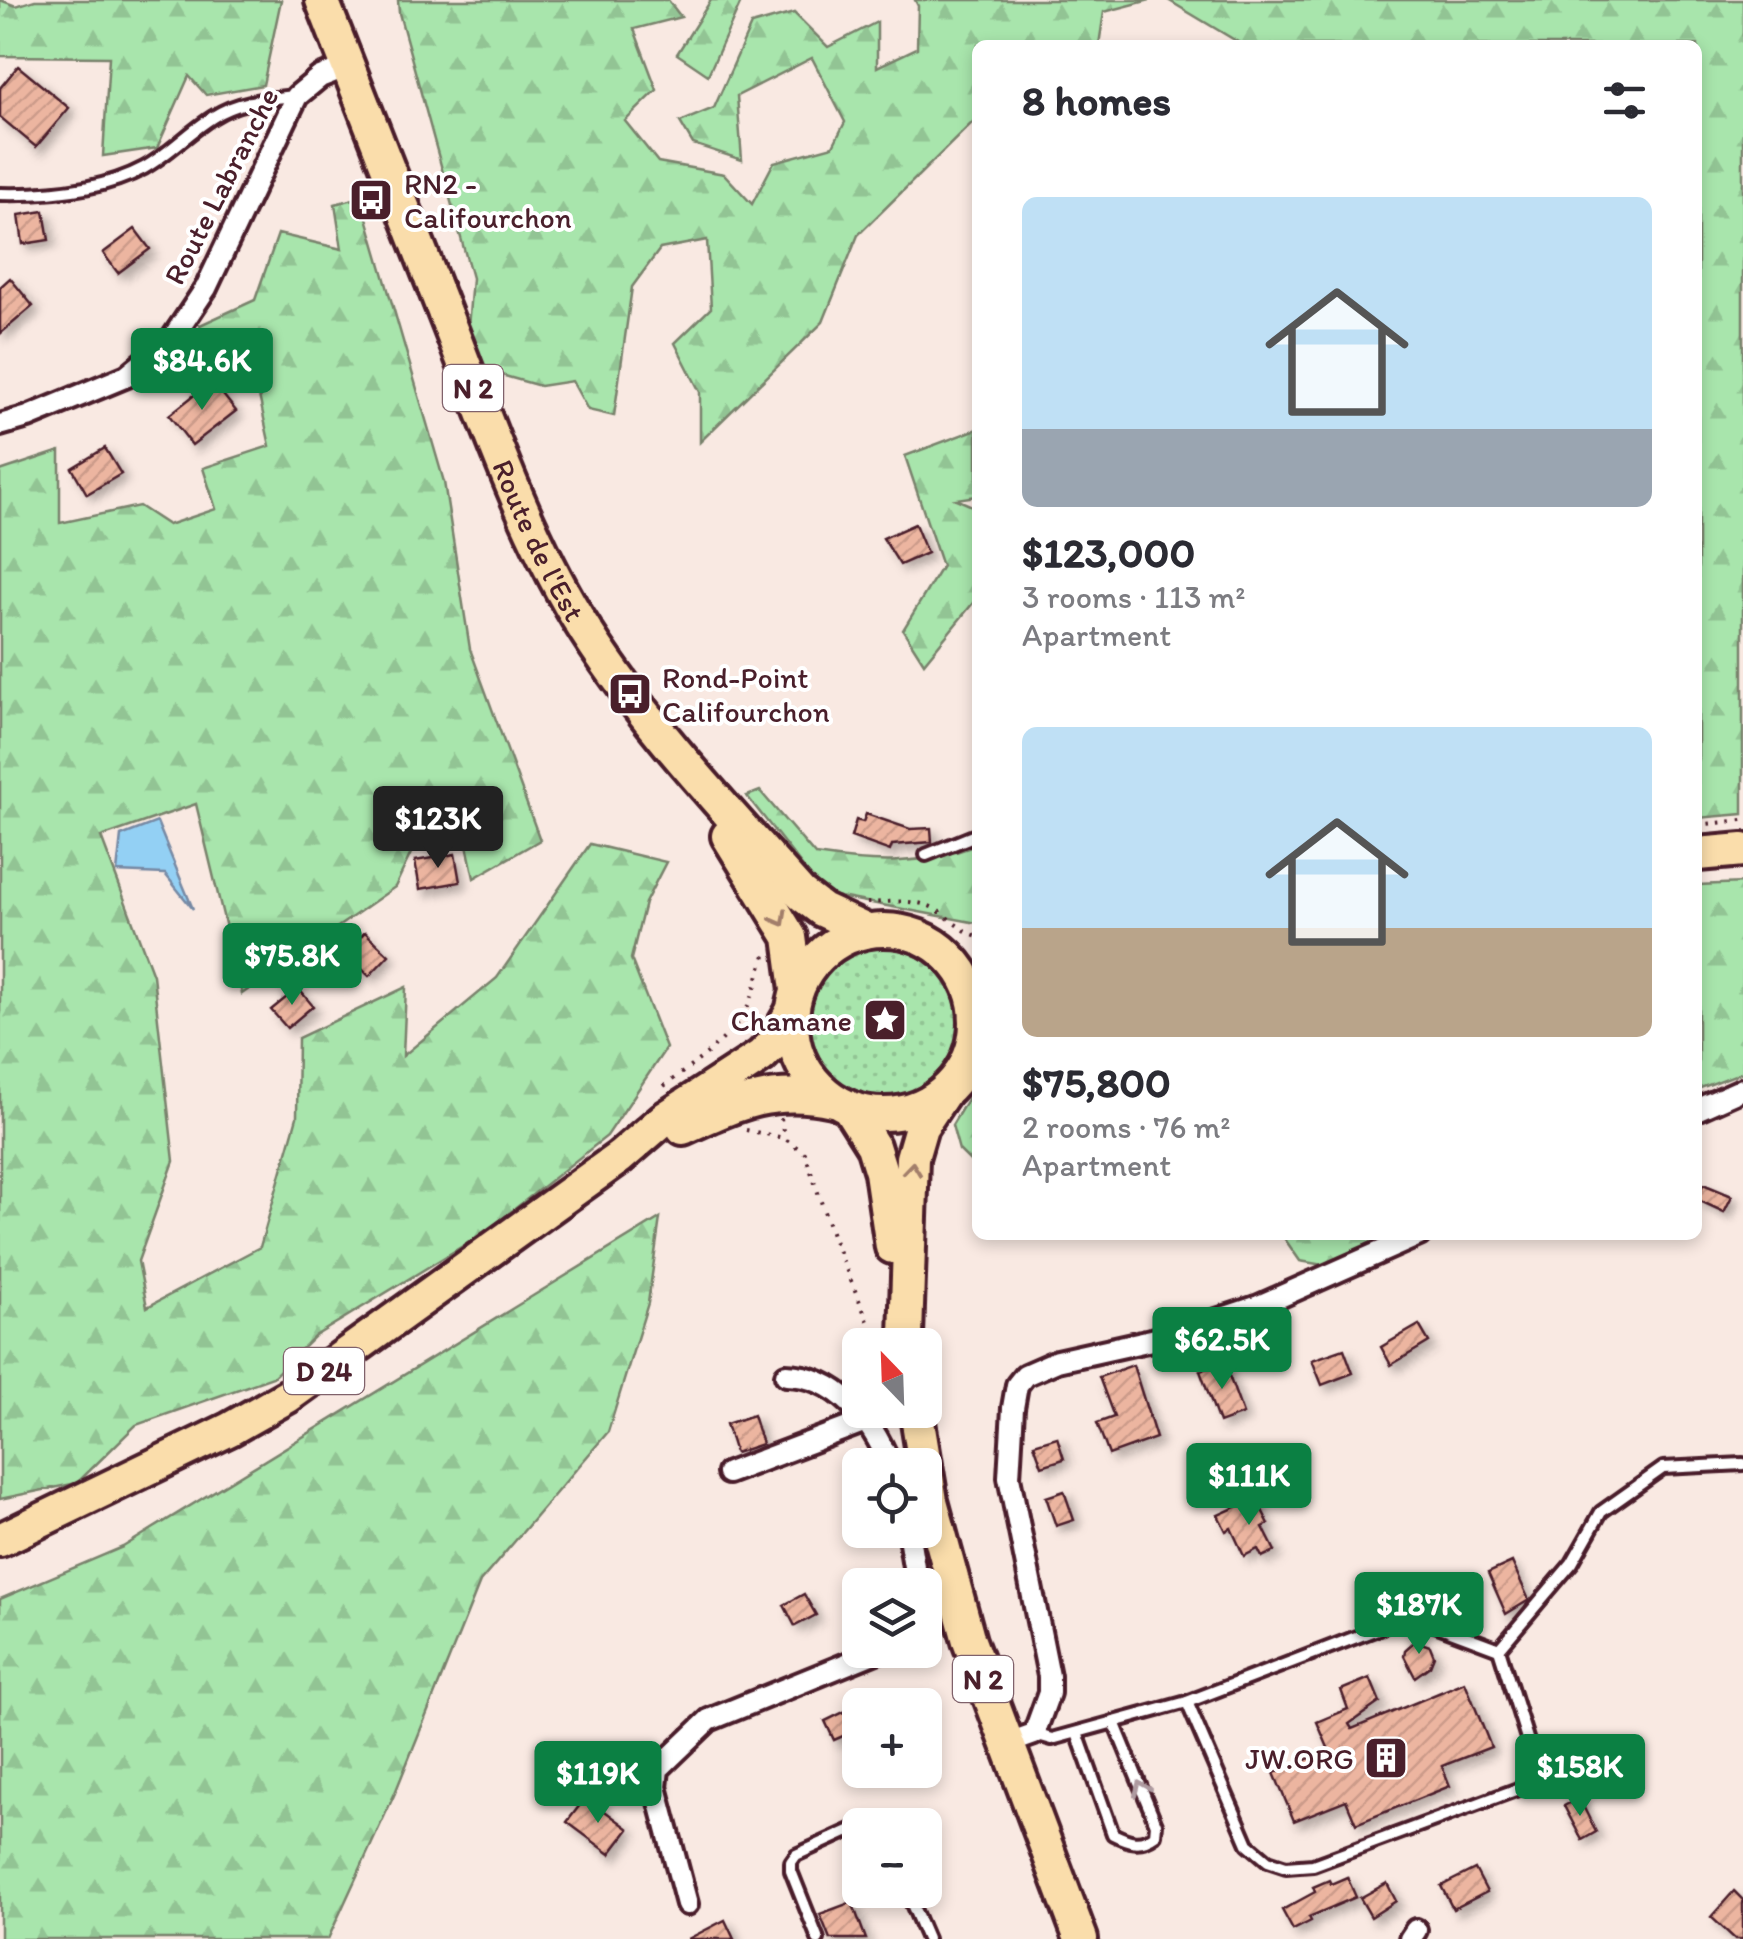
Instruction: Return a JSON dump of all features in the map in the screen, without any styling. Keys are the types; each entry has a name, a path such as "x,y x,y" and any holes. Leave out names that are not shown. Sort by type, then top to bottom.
{"main road":[{"name":"Route de l'Est","path":"322,0 496,446 545,557 602,654 693,776 790,937 794,1001"},
{"name":"Route de l'Est","path":"693,776 801,894 822,910 867,931"},
{"path":"1702,854 1743,850"},
{"name":"N 2","path":"867,931 894,930 920,937 969,971"},
{"path":"794,1001 813,962 837,942 867,931"},
{"name":"N 2","path":"794,1001 792,1038 800,1062 814,1083 841,1104 873,1146 882,1172 896,1328"},
{"name":"D 24","path":"0,1540 230,1429 288,1396 620,1157 664,1119 762,1056 794,1001"},
{"name":"N 2","path":"898,1328 912,1158 920,1127 963,1070 972,1051"},
{"path":"841,1104 873,1114 899,1113 923,1106 945,1092"},
{"name":"D 24","path":"620,1157 722,1111 768,1096 802,1093 841,1104"},
{"name":"N 2","path":"942,1548 969,1641 1020,1739 1081,1939"}],"street":[{"name":"Route Labranche","path":"0,425 128,376 172,339 206,288 297,96 320,78 348,66"},
{"path":"1702,1107 1743,1090"},
{"path":"1020,1739 1048,1693 1049,1676 1009,1477 1018,1384 1026,1374 1057,1361 1165,1337 1259,1306 1407,1240"},
{"path":"786,1375 822,1381 842,1396"},
{"path":"728,1473 845,1428"},
{"path":"687,1904 656,1787 658,1769 708,1720 842,1666"}],"lane":[{"path":"0,194 105,183 144,168 216,115 252,100 297,96"},
{"path":"926,855 972,836"},
{"path":"1499,1648 1572,1563 1601,1512 1663,1468 1743,1464"},
{"path":"1020,1739 1052,1740 1187,1702 1411,1616 1499,1648"},
{"path":"1187,1702 1248,1844 1268,1861 1286,1867 1313,1865 1518,1789 1532,1774 1535,1764 1499,1648"},
{"path":"1076,1733 1113,1834 1134,1843 1147,1841 1155,1834 1156,1824 1114,1722"},
{"path":"818,1939 791,1872 791,1862 796,1854 842,1834"},
{"path":"914,1908 927,1939"}],"path":[{"path":"1702,825 1743,820"},
{"path":"854,900 896,900 934,907 972,934"},
{"path":"664,1086 732,1029 746,1008 768,947"},
{"path":"784,1138 805,1154 833,1238 888,1328"}],"green space":[{"path":"0,0 16,6 35,0 281,0 263,85 206,95 189,76 157,148 103,156 109,57 0,56"},
{"path":"398,0 668,0 681,17 634,29 657,90 625,121 658,162 724,174 752,204 774,162 833,146 845,122 812,58 737,96 742,160 693,144 680,122 714,108 751,25 794,13 828,47 877,22 877,67 917,48 915,0 1150,0 1104,12 1100,40 972,40 972,123 858,235 823,322 700,442 700,392 675,343 711,308 707,240 660,249 632,287 614,416 588,410 572,381 540,386 487,371 468,328 472,278"},
{"path":"711,0 742,0 708,75 677,54"},
{"path":"1168,0 1743,0 1743,814 1702,818 1702,40 1235,40"},
{"path":"361,197 444,482 470,649 540,840 474,878 464,831 412,851 395,887 242,994 196,804 101,837 153,975 174,1161 138,1261 147,1307 260,1247 297,1117 298,1038 406,987 403,1056 497,978 590,844 666,862 645,903 631,959 666,1048 607,1136 484,1233 315,1336 273,1377 136,1425 77,1483 0,1499 0,471 60,451 60,523 139,506 168,525 216,509 203,468 270,446 251,359 210,363 200,325 255,300 278,234 342,249 335,204"},
{"path":"972,431 972,497 956,499 972,506 972,604 924,663 903,630 942,566 905,456"},
{"path":"760,791 815,855 917,860 972,847 972,922 824,894 747,796"},
{"path":"1743,883 1743,1072 1702,1087 1702,885"},
{"path":"882,948 911,954 936,970 952,995 958,1024 952,1053 936,1078 911,1094 882,1100 853,1094 828,1078 812,1053 806,1024 812,995 828,970 853,954"},
{"path":"972,1095 972,1163 959,1150 952,1125"},
{"path":"660,1218 648,1303 608,1432 480,1582 395,1793 328,1939 0,1939 0,1599 123,1547"},
{"path":"1285,1240 1379,1240 1323,1265 1300,1261"}],"water":[{"path":"157,822 193,909 165,874 117,872 121,836"}],"building":[{"path":"18,66 69,108 36,147 0,117 0,88"},
{"path":"44,211 49,240 23,244 19,215"},
{"path":"135,229 150,249 118,273 103,253"},
{"path":"10,278 33,306 0,334 0,287"},
{"path":"212,381 236,411 192,445 169,415"},
{"path":"105,448 121,474 87,494 72,468"},
{"path":"915,524 927,553 900,565 883,538"},
{"path":"866,814 910,829 931,828 932,842 892,845 890,851 851,837 856,820 863,822"},
{"path":"455,854 460,882 420,889 415,861"},
{"path":"365,932 389,955 369,976 345,953"},
{"path":"298,988 313,1006 287,1028 271,1010"},
{"path":"1703,1184 1732,1196 1724,1212 1702,1202"},
{"path":"1419,1325 1429,1342 1391,1365 1381,1347"},
{"path":"1344,1349 1353,1373 1322,1385 1312,1360"},
{"path":"1224,1362 1243,1414 1219,1423 1200,1371"},
{"path":"1133,1365 1156,1438 1109,1455 1097,1423 1114,1417 1099,1377"},
{"path":"753,1415 762,1444 735,1453 726,1424"},
{"path":"1057,1437 1064,1459 1042,1466 1034,1444"},
{"path":"1064,1491 1074,1520 1056,1526 1046,1497"},
{"path":"1256,1498 1269,1524 1263,1527 1275,1551 1262,1557 1258,1549 1244,1556 1231,1528 1226,1531 1218,1515"},
{"path":"1512,1562 1529,1600 1506,1614 1488,1573"},
{"path":"804,1594 816,1615 795,1626 784,1605"},
{"path":"1415,1641 1430,1646 1434,1656 1430,1666 1415,1677 1404,1656"},
{"name":"JW.ORG","path":"1370,1678 1380,1702 1349,1724 1352,1729 1465,1682 1491,1747 1442,1766 1450,1786 1356,1824 1346,1800 1294,1821 1274,1773 1329,1750 1317,1722 1348,1709 1341,1690"},
{"path":"842,1713 842,1736 834,1740 825,1721"},
{"path":"586,1797 629,1829 610,1854 567,1822"},
{"path":"1579,1798 1596,1832 1582,1840 1564,1806"},
{"path":"1475,1869 1487,1892 1453,1909 1441,1886"},
{"path":"1347,1877 1356,1897 1309,1917 1311,1921 1293,1930 1282,1910 1315,1892 1313,1887"},
{"path":"1387,1883 1396,1901 1371,1917 1360,1898"},
{"path":"1734,1891 1743,1900 1743,1939 1735,1939 1711,1917"},
{"path":"842,1906 854,1908 866,1939 830,1939 820,1914"},
{"path":"725,1920 734,1939 688,1939"}],"place":[{"name":"RN2 - Califourchon","path":"371,200"},
{"name":"Rond-Point Califourchon","path":"630,694"},
{"name":"Chamane","path":"885,1020"},
{"name":"JW.ORG","path":"1386,1758"}]}
